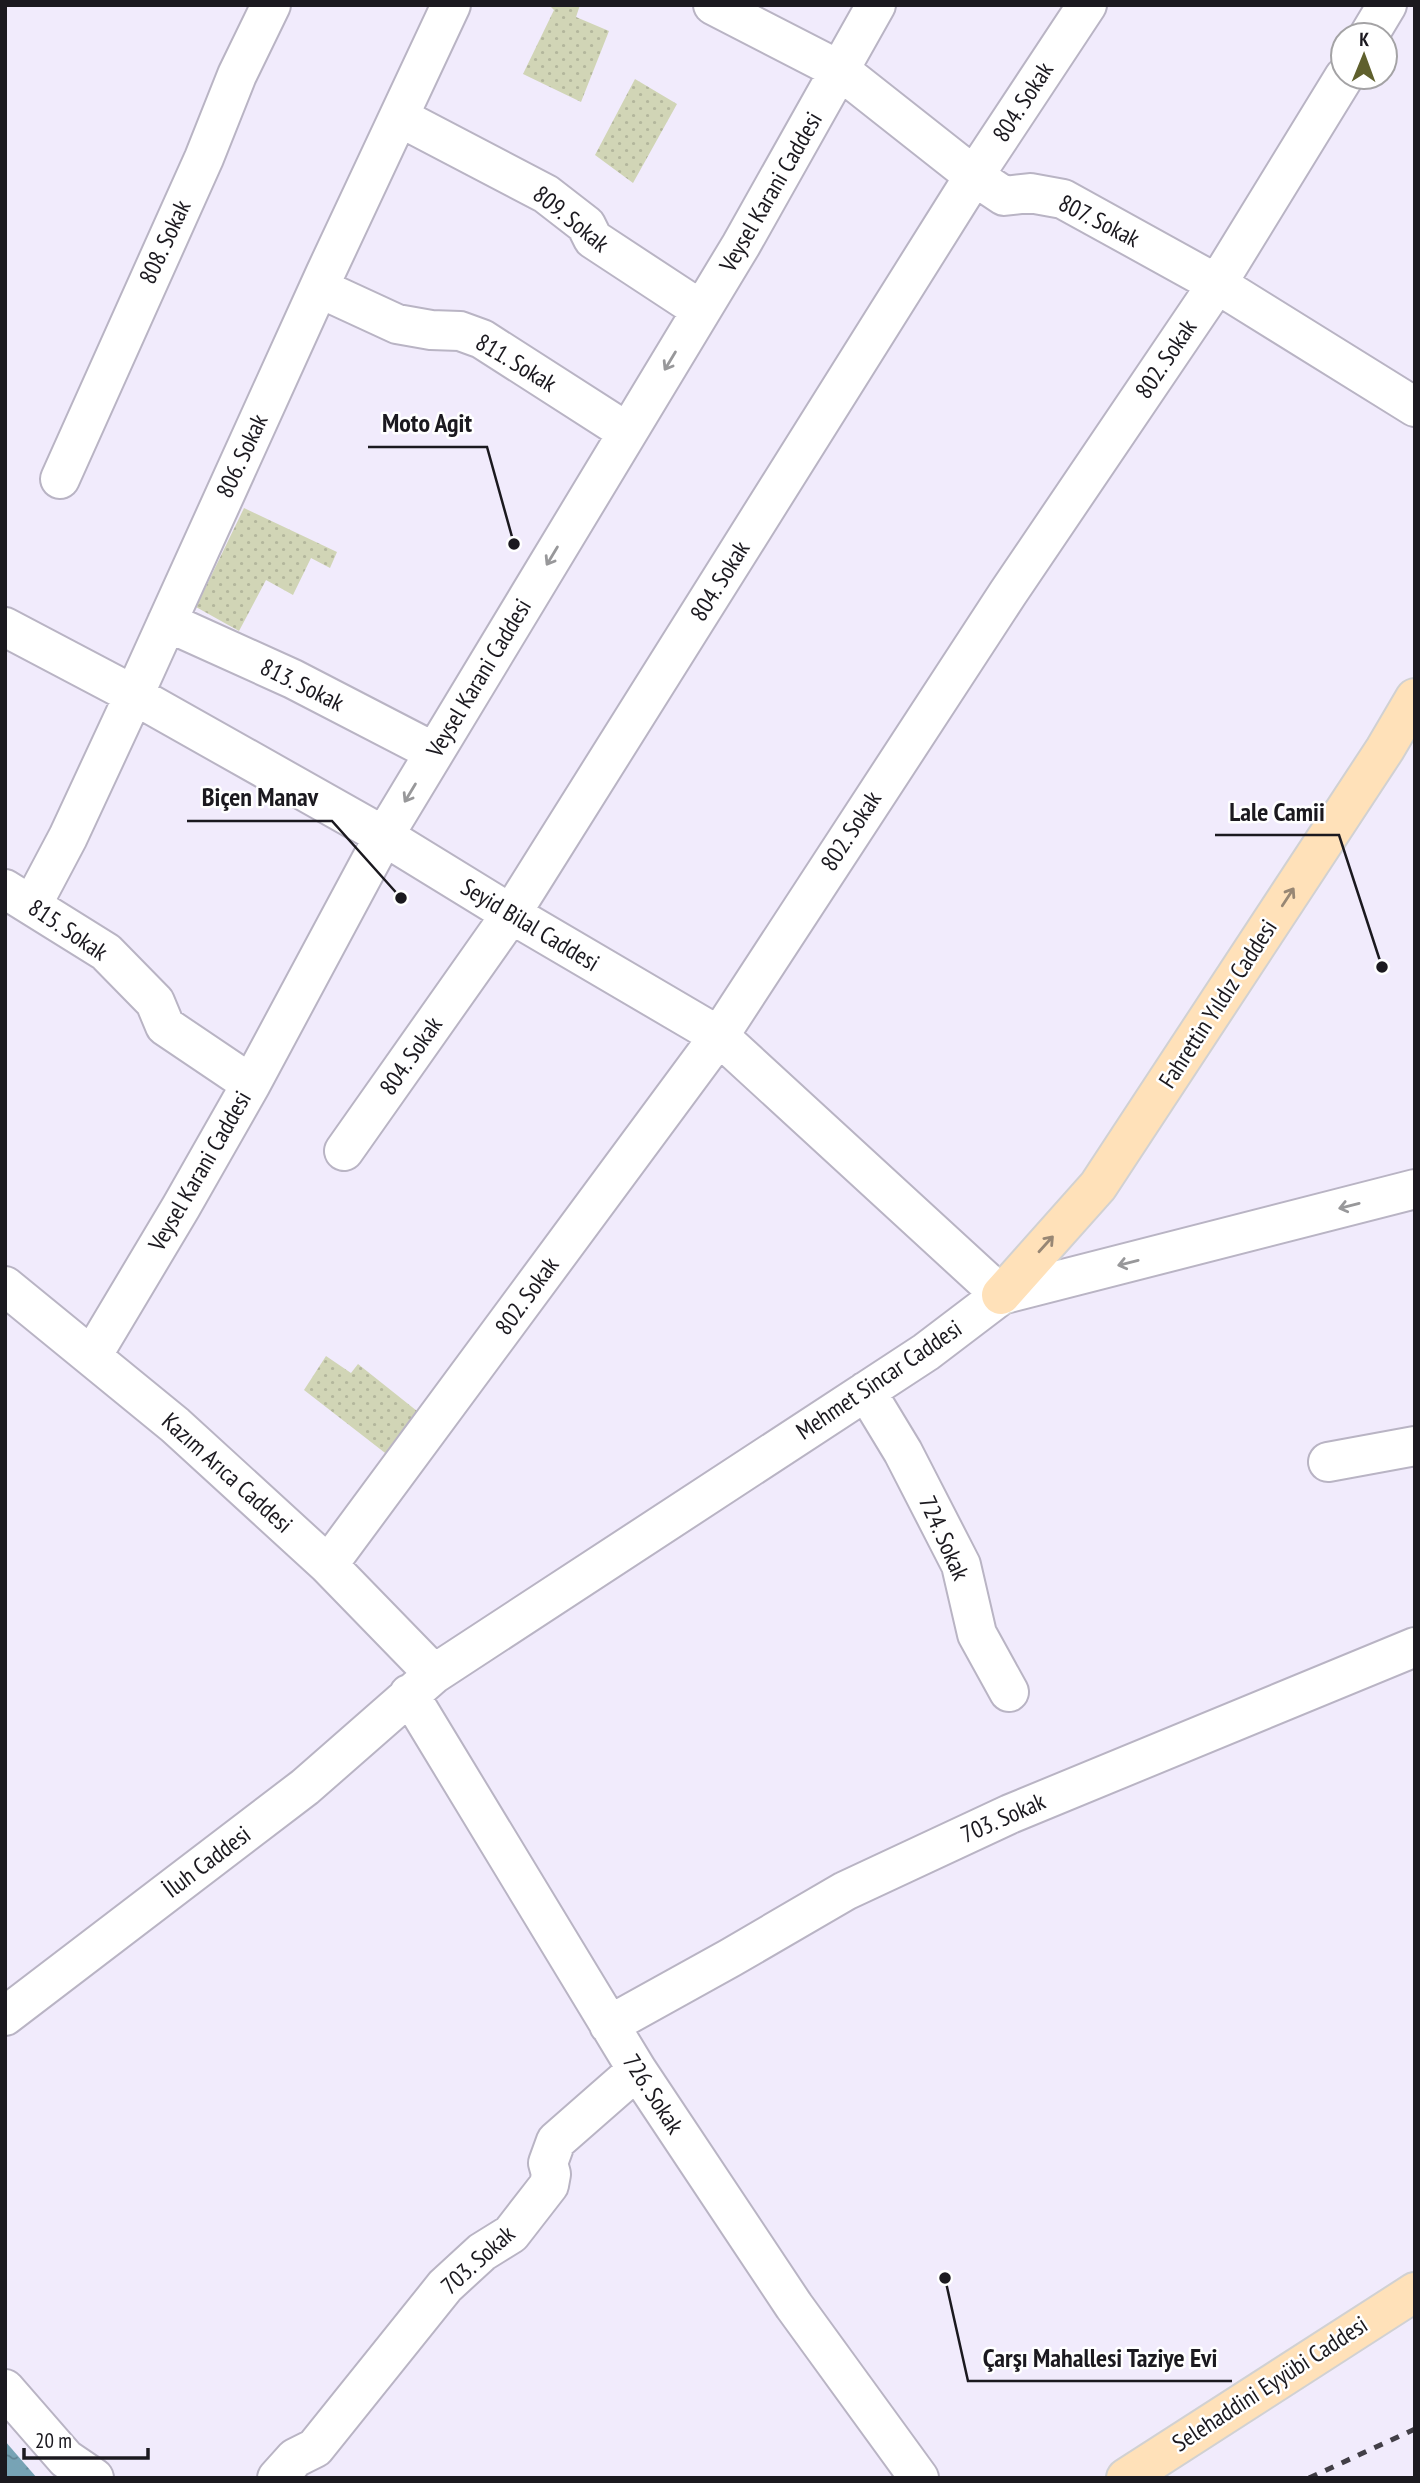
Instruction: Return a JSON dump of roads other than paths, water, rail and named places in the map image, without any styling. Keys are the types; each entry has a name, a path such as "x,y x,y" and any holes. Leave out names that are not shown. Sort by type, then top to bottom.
{"main road":[{"name":"Fahrettin Yıldız Caddesi","path":"1001,1295 1098,1186 1385,749 1415,698"},
{"name":"Selehaddini Eyyübi Caddesi","path":"1126,2478 1415,2291"}],"street":[{"name":"808. Sokak","path":"60,479 204,158 237,75 271,5"},
{"name":"806. Sokak","path":"18,897 68,837 451,5"},
{"name":"807. Sokak","path":"713,5 841,71 974,176 1004,196 1030,192 1063,199 1217,284 1415,407"},
{"name":"Veysel Karani Caddesi","path":"92,1356 251,1084 384,836 701,310 841,71 876,5"},
{"name":"804. Sokak","path":"344,1151 510,914 974,176 1087,5"},
{"path":"1377,21 1387,5"},
{"name":"802. Sokak","path":"328,1564 719,1036 924,721 1217,284 1335,91"},
{"name":"809. Sokak","path":"399,117 546,194 586,225 593,239 701,310"},
{"name":"811. Sokak","path":"319,288 397,324 431,330 460,331 482,339 627,432"},
{"name":"813. Sokak","path":"167,622 293,679 434,752"},
{"name":"Seyid Bilal Caddesi","path":"5,627 134,695 384,836 510,914 719,1036 1001,1295"},
{"name":"815. Sokak","path":"18,897 106,952 155,1002 165,1026 251,1084"},
{"name":"Mehmet Sincar Caddesi","path":"415,1690 926,1352 1001,1295 1415,1189"},
{"name":"Kazım Arıca Caddesi","path":"5,1286 176,1425 328,1564 415,1690"},
{"name":"724. Sokak","path":"866,1391 903,1452 961,1565 977,1634 1009,1692"},
{"path":"1328,1462 1415,1446"},
{"name":"703. Sokak","path":"609,2025 845,1891 1010,1814 1415,1647"},
{"name":"İluh Caddesi","path":"5,2016 305,1787 415,1690"},
{"name":"726. Sokak","path":"415,1690 637,2070 794,2306 919,2478"},
{"name":"703. Sokak","path":"277,2478 295,2458 315,2448 445,2286 482,2252 511,2234 549,2185 551,2174 548,2163 556,2141 637,2070"},
{"path":"5,2389 66,2459 94,2478"}],"water":[{"path":"5,2441 37,2478 5,2478"}],"railway":[{"path":"1309,2478 1415,2429"}],"place":[{"name":"Moto Agit","path":"514,544"},
{"name":"Biçen Manav","path":"401,898"},
{"name":"Lale Camii","path":"1382,967"},
{"name":"Çarşı Mahallesi Taziye Evi","path":"945,2278"}]}
